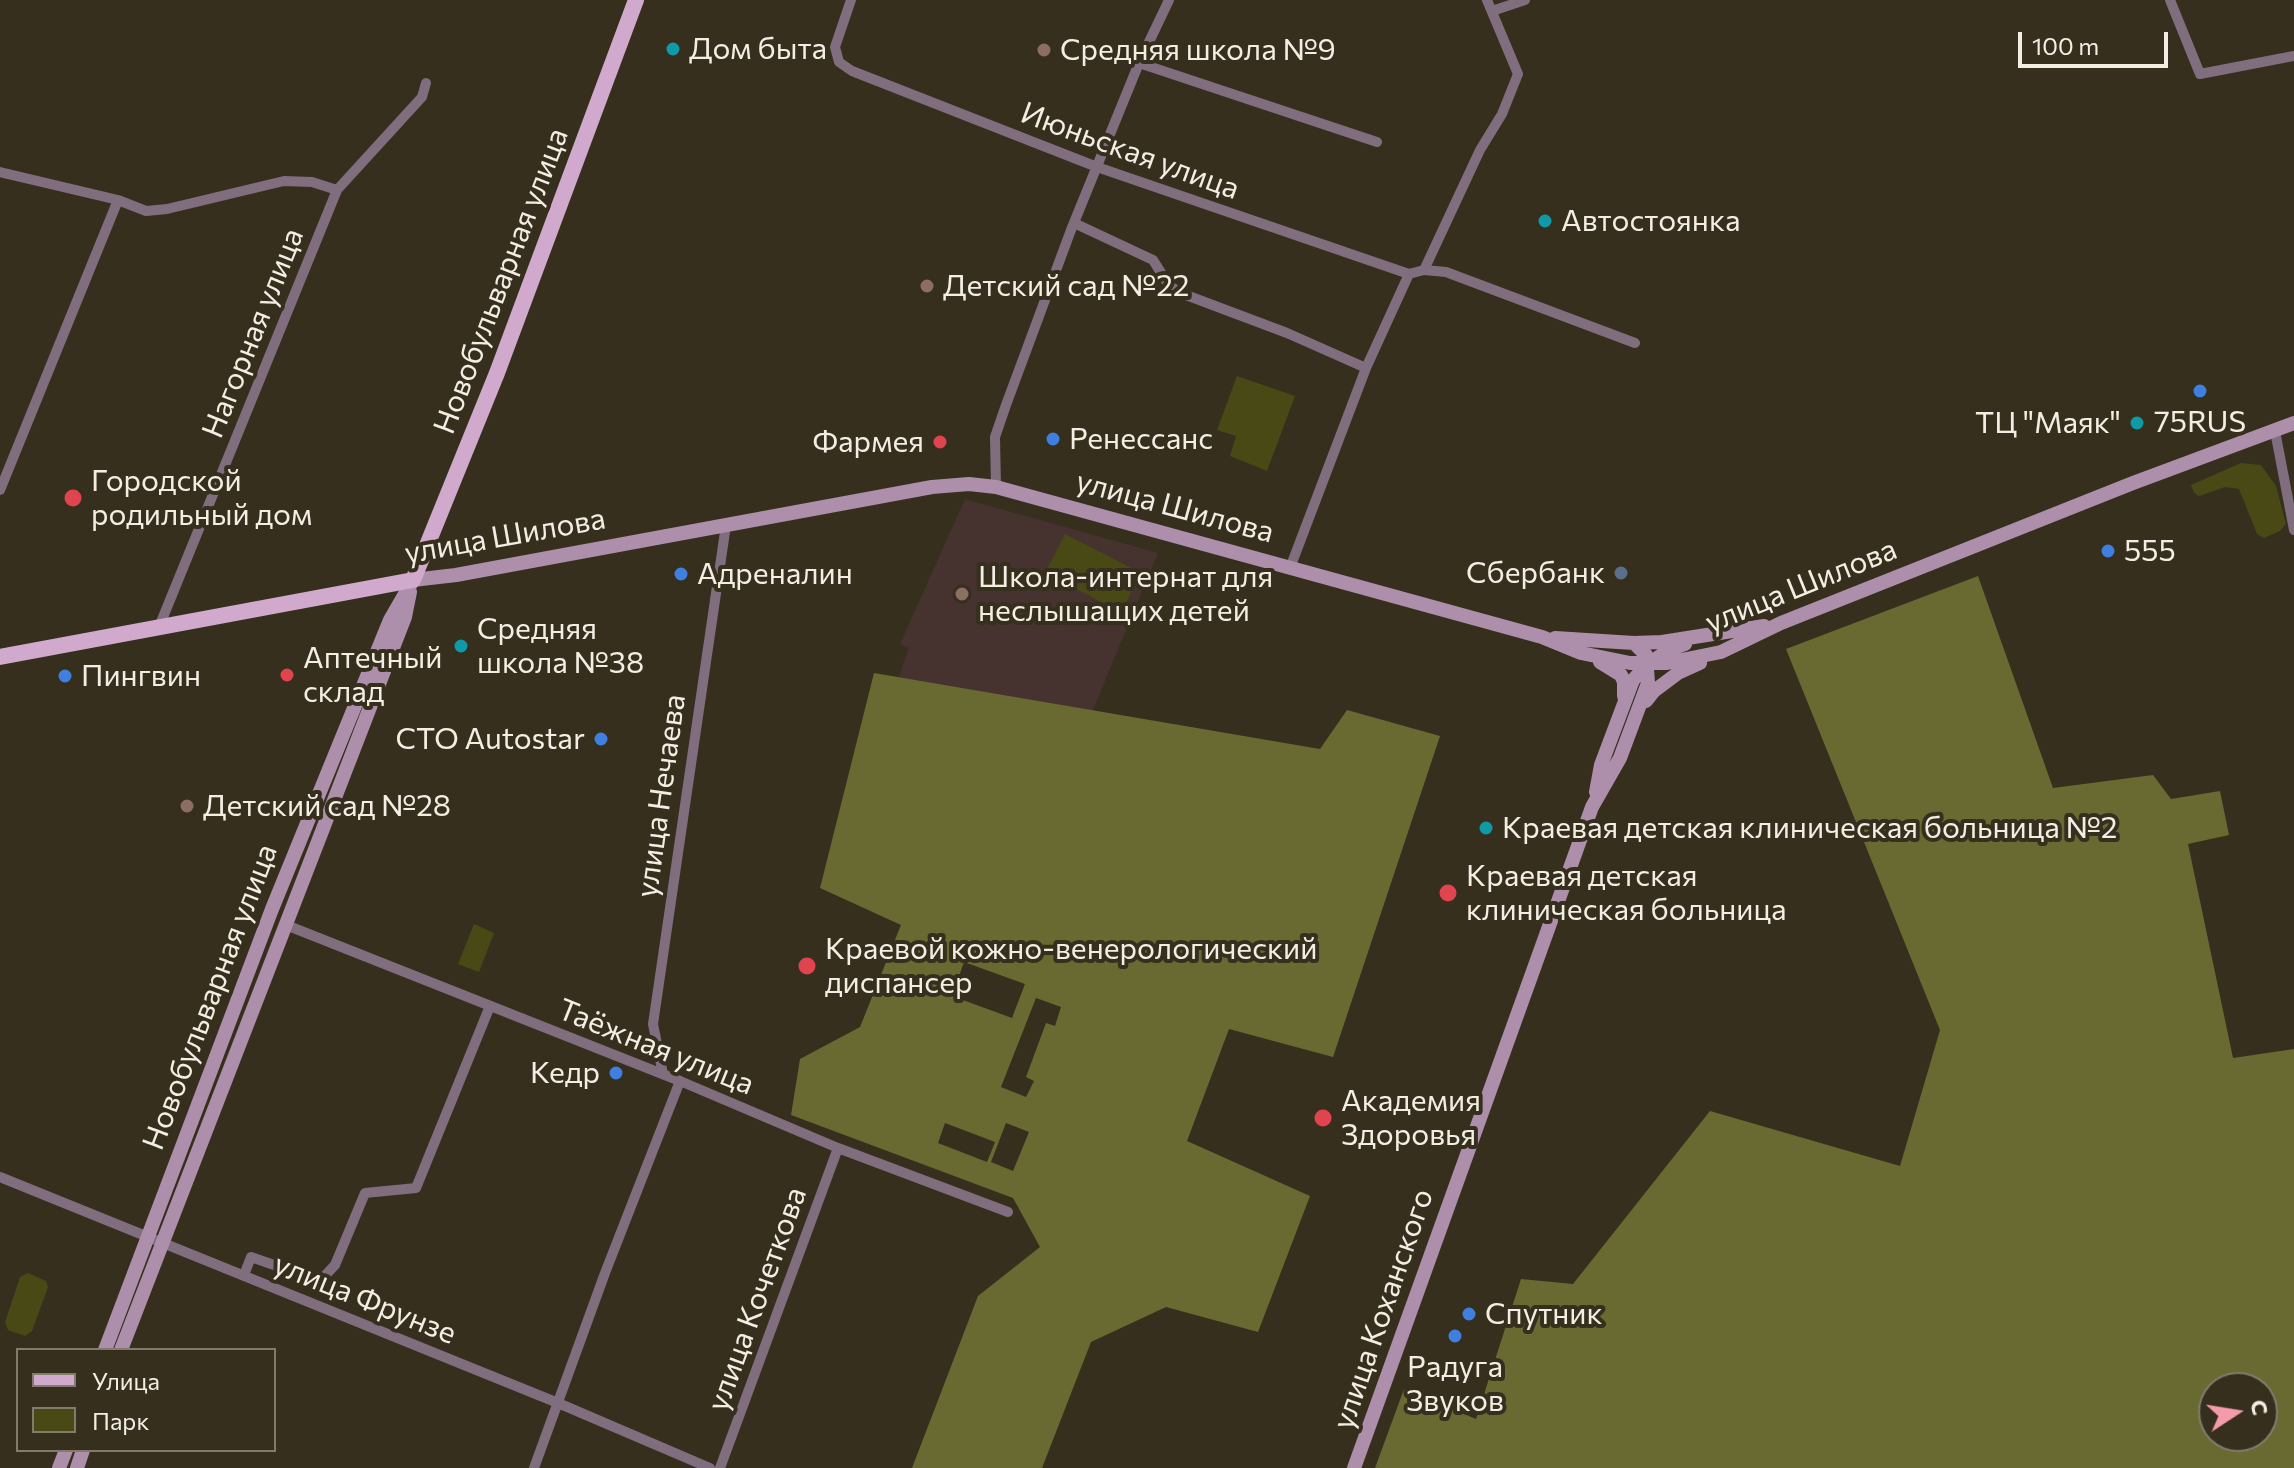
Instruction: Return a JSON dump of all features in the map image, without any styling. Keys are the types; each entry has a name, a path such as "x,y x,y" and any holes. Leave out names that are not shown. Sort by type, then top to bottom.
{"main road":[{"name":"Новобульварная улица","path":"122,1348 154,1240 290,864 390,620 413,580 497,373 636,0"},
{"name":"улица Шилова","path":"0,657 932,487 969,484 996,487 1542,637 1581,653 1609,660 1648,664 1688,660 1721,652 1781,623 2133,483 2294,423"},
{"name":"Новобульварная улица","path":"106,1348 286,925 405,617 413,580"},
{"path":"1542,637 1634,643 1781,623"},
{"path":"1592,807 1601,765 1633,680 1648,664 1669,650 1716,633"},
{"path":"1592,807 1620,758 1648,683 1648,664 1641,649 1634,643"},
{"path":"1638,711 1654,691 1678,673 1721,652"},
{"path":"1581,653 1621,675 1624,699"},
{"name":"улица Коханского","path":"1354,1468 1592,807"}],"street":[{"name":"Июньская улица","path":"851,0 835,47 839,62 852,71 1097,167 1409,274"},
{"path":"996,487 995,437 1074,223 1139,63 1169,0"},
{"path":"1424,270 1480,150 1502,114 1518,74 1490,5 1525,0"},
{"path":"2170,0 2200,74 2294,56"},
{"path":"1139,63 1377,142"},
{"path":"0,172 118,200 146,211 167,209 284,181 312,182 337,190 422,97 426,83"},
{"name":"Нагорная улица","path":"159,627 337,190"},
{"path":"0,490 118,200"},
{"path":"1074,223 1153,260 1168,284 1178,292 1287,333 1366,368"},
{"path":"1290,568 1366,368 1409,274 1424,270 1446,272 1635,343"},
{"path":"2275,431 2294,530"},
{"name":"улица Нечаева","path":"663,1074 653,1024 726,525"},
{"name":"Таёжная улица","path":"286,925 663,1074 838,1148 1008,1212"},
{"path":"244,1275 251,1257 320,1281 335,1265 365,1193 416,1188 490,1006"},
{"path":"534,1468 605,1273 680,1081"},
{"name":"улица Кочеткова","path":"720,1468 838,1148"},
{"name":"улица Фрунзе","path":"0,1177 558,1403 710,1468"}],"shaded area":[{"path":"965,499 1158,553 1088,722 894,690 909,648 900,644"}],"green space":[{"path":"1237,376 1295,396 1267,471 1230,456 1236,436 1217,430"},
{"path":"2241,463 2261,465 2276,486 2286,524 2280,531 2264,538 2257,534 2239,489 2225,487 2199,496 2191,485"},
{"path":"1065,534 1141,573 1121,612 1045,573"},
{"path":"1978,576 2053,788 2153,775 2171,799 2220,791 2229,835 2188,844 2233,1058 2294,1049 2294,1468 1375,1468 1404,1389 1476,1419 1521,1279 1573,1284 1710,1111 1900,1166 1940,1030 1786,649"},
{"path":"874,673 1320,749 1347,710 1440,736 1333,1057 1229,1029 1187,1141 1310,1196 1258,1332 1166,1307 1091,1342 1042,1468 912,1468 978,1296 1040,1247 1013,1198 791,1115 800,1059 860,1027 901,925 820,888","holes":["964,962 1025,984 1012,1018 952,996","1036,998 1061,1007 1055,1026 1046,1023 1026,1077 1034,1081 1026,1097 1001,1087","945,1123 995,1142 987,1162 938,1143","1006,1123 1029,1132 1013,1171 991,1162"]},
{"path":"474,924 494,933 479,972 458,964"},
{"path":"28,1273 46,1281 48,1287 32,1331 25,1336 8,1330 5,1322 20,1277"}],"place":[{"name":"Дом быта","path":"673,49"},
{"name":"Средняя школа №9","path":"1044,50"},
{"name":"Автостоянка","path":"1545,221"},
{"name":"Детский сад №22","path":"927,286"},
{"name":"75RUS","path":"2200,391"},
{"name":"ТЦ \"Маяк\"","path":"2137,423"},
{"name":"Ренессанс","path":"1053,439"},
{"name":"Фармея","path":"940,442"},
{"name":"Городской родильный дом","path":"73,498"},
{"name":"555","path":"2108,551"},
{"name":"Сбербанк","path":"1621,573"},
{"name":"Адреналин","path":"681,574"},
{"name":"Школа-интернат для неслышащих детей","path":"962,594"},
{"name":"Средняя школа №38","path":"461,646"},
{"name":"Аптечный склад","path":"287,675"},
{"name":"Пингвин","path":"65,676"},
{"name":"СТО Autostar","path":"601,739"},
{"name":"Детский сад №28","path":"187,806"},
{"name":"Краевая детская клиническая больница №2","path":"1486,828"},
{"name":"Краевая детская клиническая больница","path":"1448,893"},
{"name":"Краевой кожно-венерологический диспансер","path":"807,966"},
{"name":"Кедр","path":"616,1073"},
{"name":"Академия Здоровья","path":"1323,1118"},
{"name":"Спутник","path":"1469,1314"},
{"name":"Радуга Звуков","path":"1455,1336"}]}
